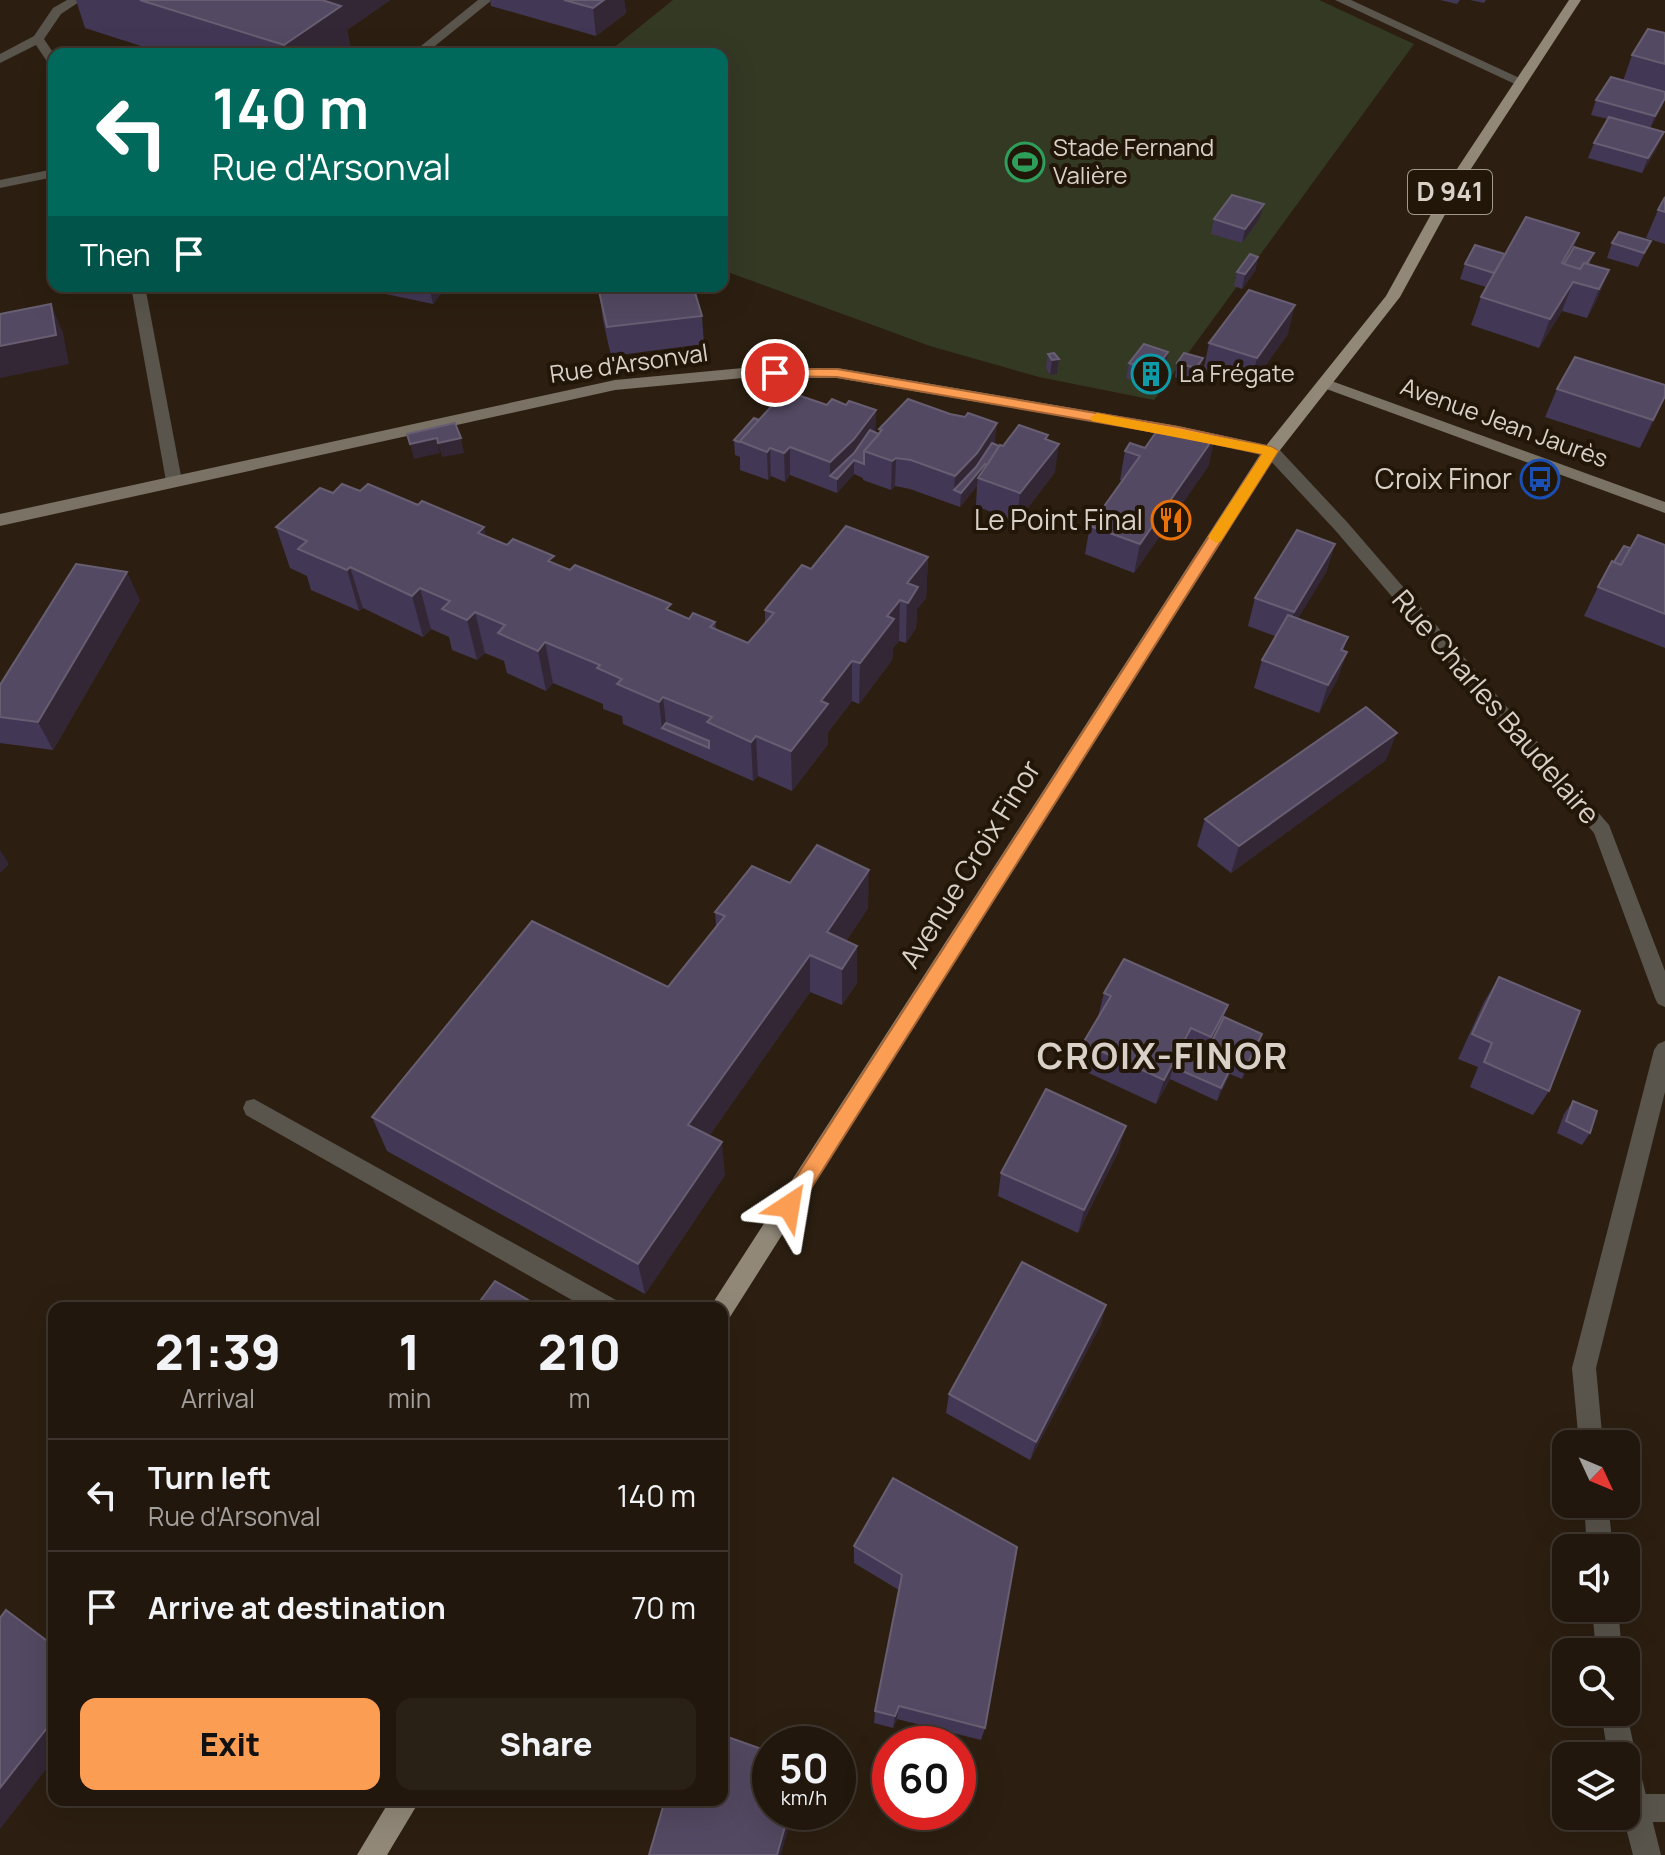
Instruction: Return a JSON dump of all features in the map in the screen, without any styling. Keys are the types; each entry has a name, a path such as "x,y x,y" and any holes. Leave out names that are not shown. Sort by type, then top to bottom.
{"main road":[{"name":"D 941","path":"1271,451 1393,297 1458,178 1575,0"},
{"name":"Avenue Croix Finor","path":"726,1302 1271,451"},
{"path":"371,1855 402,1806"}],"street":[{"path":"0,59 38,39 57,11 76,0"},
{"path":"425,48 486,0"},
{"path":"1341,0 1522,82"},
{"path":"38,39 48,54"},
{"path":"0,184 48,174"},
{"path":"139,292 174,481"},
{"name":"Rue d'Arsonval","path":"0,520 615,385 743,373 837,373 1178,431 1271,451"},
{"name":"Avenue Jean Jaurès","path":"1326,384 1665,508"},
{"name":"Rue Charles Baudelaire","path":"1271,451 1341,526 1602,830 1665,998"},
{"path":"1590,1430 1584,1368 1665,1050"},
{"path":"254,1108 597,1302"},
{"path":"1640,1808 1665,1808"},
{"path":"1640,1828 1647,1855"}],"green space":[{"name":"Stade Fernand Valière","path":"673,0 1319,0 1414,44 1154,400 1039,377 930,346 728,272 728,48 613,48"}],"building":[{"path":"140,0 322,0 341,6 284,45"},
{"path":"564,0 604,0 593,8"},
{"path":"1648,29 1665,33 1665,64 1632,55"},
{"path":"1611,77 1665,92 1655,116 1596,100"},
{"path":"1609,117 1664,132 1648,158 1594,143"},
{"path":"1232,195 1264,204 1245,229 1214,219"},
{"path":"1665,197 1665,212 1658,210"},
{"path":"1526,217 1579,233 1562,263 1580,269 1584,263 1609,270 1599,289 1573,282 1550,319 1481,297"},
{"path":"1619,232 1651,241 1644,253 1612,243"},
{"path":"1475,245 1505,254 1494,273 1465,264"},
{"path":"1574,247 1594,253 1580,269 1564,264"},
{"path":"1250,254 1258,257 1245,274 1237,272"},
{"path":"1249,290 1295,305 1257,358 1209,343"},
{"path":"599,292 695,292 702,316 607,327"},
{"path":"51,304 56,335 0,346 0,314"},
{"path":"1144,344 1168,352 1153,372 1129,363"},
{"path":"1054,353 1059,359 1052,360 1048,354"},
{"path":"1184,353 1203,358 1196,368 1177,363"},
{"path":"1575,357 1665,385 1665,396 1653,420 1557,389"},
{"path":"786,391 827,405 832,399 846,405 849,401 876,410 854,439 830,462 790,447 784,453 770,448 767,452 739,441"},
{"path":"908,399 950,414 965,417 968,413 997,423 977,453 955,476 911,460 896,458 892,461 864,451 882,430 879,429"},
{"path":"754,418 759,420 739,442 734,440"},
{"path":"455,423 461,438 438,443 437,438 410,444 407,434"},
{"path":"1019,425 1048,435 1045,439 1059,444 1020,493 978,478 1000,445 1003,446"},
{"path":"1161,425 1215,436 1140,544 1090,526 1140,456 1125,451 1130,443 1145,448"},
{"path":"870,430 879,434 864,451 864,464 854,460 837,479 830,476 854,453"},
{"path":"992,443 999,446 987,465 961,493 954,490 976,467"},
{"path":"342,484 360,491 368,484 418,505 422,501 484,527 478,533 507,545 513,539 554,556 548,561 570,570 575,565 671,604 666,609 689,619 693,613 715,622 710,627 748,643 774,613 765,610 802,565 811,569 846,526 928,557 907,583 918,587 908,603 900,600 887,616 894,619 860,663 852,661 821,701 828,704 791,751 756,736 751,742 707,722 712,717 663,697 659,702 617,684 622,679 597,668 600,665 545,642 538,651 498,633 505,625 475,612 467,620 442,609 450,601 420,588 412,596 350,567 347,570 298,549 307,541 276,527 320,488 333,493"},
{"path":"1297,530 1335,544 1294,612 1255,598"},
{"path":"1638,535 1665,545 1665,614 1598,587 1612,561 1621,565"},
{"path":"1624,546 1630,548 1621,565 1614,562"},
{"path":"76,564 127,572 38,722 0,717 0,685"},
{"path":"1288,615 1348,637 1341,650 1347,652 1328,685 1262,660"},
{"path":"1366,707 1397,733 1239,846 1205,819"},
{"path":"666,723 709,741 709,748 662,728"},
{"path":"817,845 869,870 827,932 857,946 842,969 810,955 688,1125 722,1142 638,1264 372,1117 532,921 668,987 725,916 715,912 752,866 790,883"},
{"path":"1124,959 1228,1005 1211,1037 1191,1028 1164,1080 1083,1043 1111,996 1104,993"},
{"path":"1499,977 1580,1011 1549,1091 1484,1062 1492,1043 1472,1034"},
{"path":"1224,1017 1262,1034 1246,1067 1234,1061 1221,1088 1173,1067 1187,1040 1208,1049"},
{"path":"1046,1089 1126,1126 1084,1210 1001,1173"},
{"path":"1573,1101 1597,1111 1590,1133 1566,1121"},
{"path":"1022,1262 1106,1305 1036,1442 949,1394"},
{"path":"495,1281 532,1302 479,1302"},
{"path":"893,1478 1017,1547 985,1728 899,1706 895,1716 875,1711 902,1575 854,1546"},
{"path":"6,1610 48,1642 48,1727 0,1788 0,1618"},
{"path":"728,1737 752,1746 752,1830 784,1830 777,1855 649,1855 663,1806 728,1806"}],"slow traffic":[{"path":"1097,418 1271,451 1216,537"}],"place":[{"name":"Stade Fernand Valière","path":"1025,162"},
{"name":"La Frégate","path":"1151,374"},
{"name":"Croix Finor","path":"1540,479"},
{"name":"Le Point Final","path":"1171,520"}],"district":[{"name":"CROIX-FINOR","path":"1163,1056"}],"route":[{"path":"775,373 837,373 1178,431 1271,451 789,1206"}]}
